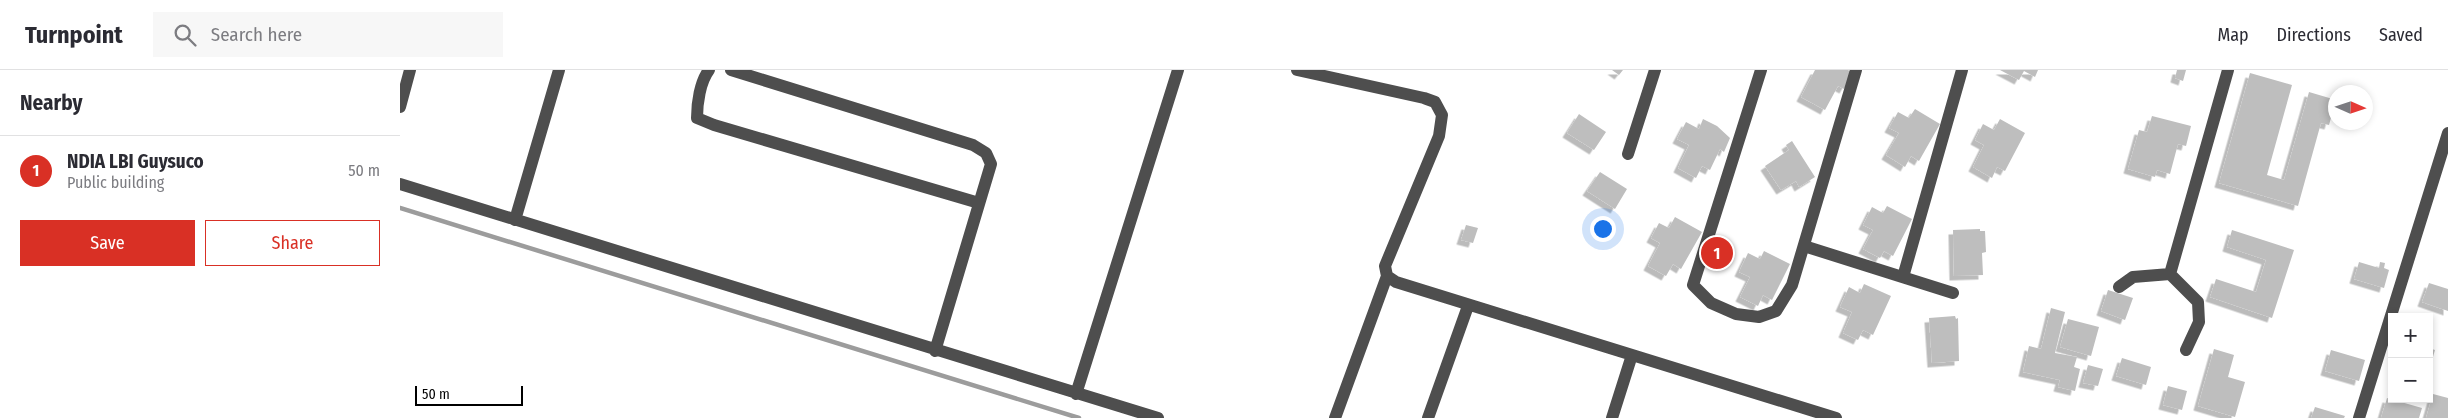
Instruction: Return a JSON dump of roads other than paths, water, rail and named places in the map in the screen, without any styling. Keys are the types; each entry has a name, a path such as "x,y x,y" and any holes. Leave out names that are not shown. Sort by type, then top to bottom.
{"street":[{"path":"400,107 410,70"},
{"path":"515,220 559,70"},
{"path":"709,70 705,75 697,107 697,118 714,125 979,203"},
{"path":"731,70 973,145 986,153 990,164 935,350"},
{"path":"1076,394 1178,70"},
{"path":"1297,70 1424,98 1436,102 1442,115 1436,143 1385,266 1387,276 1335,418"},
{"path":"1628,154 1655,70"},
{"path":"1761,70 1692,285 1710,303 1736,314 1759,317 1776,311 1792,285 1856,70"},
{"path":"1902,277 1962,70"},
{"path":"2170,274 2228,70"},
{"path":"2359,418 2448,132"},
{"path":"400,184 1158,418"},
{"path":"1804,246 1953,293"},
{"path":"2119,287 2133,277 2170,274 2198,302 2199,322 2186,350"},
{"path":"1387,276 1409,286 1468,306 1836,418"},
{"path":"1428,418 1468,306"},
{"path":"1612,418 1632,355"}],"waterway":[{"path":"400,208 1079,418"}],"place":[{"name":"NDIA LBI Guysuco","path":"1717,253"}]}
